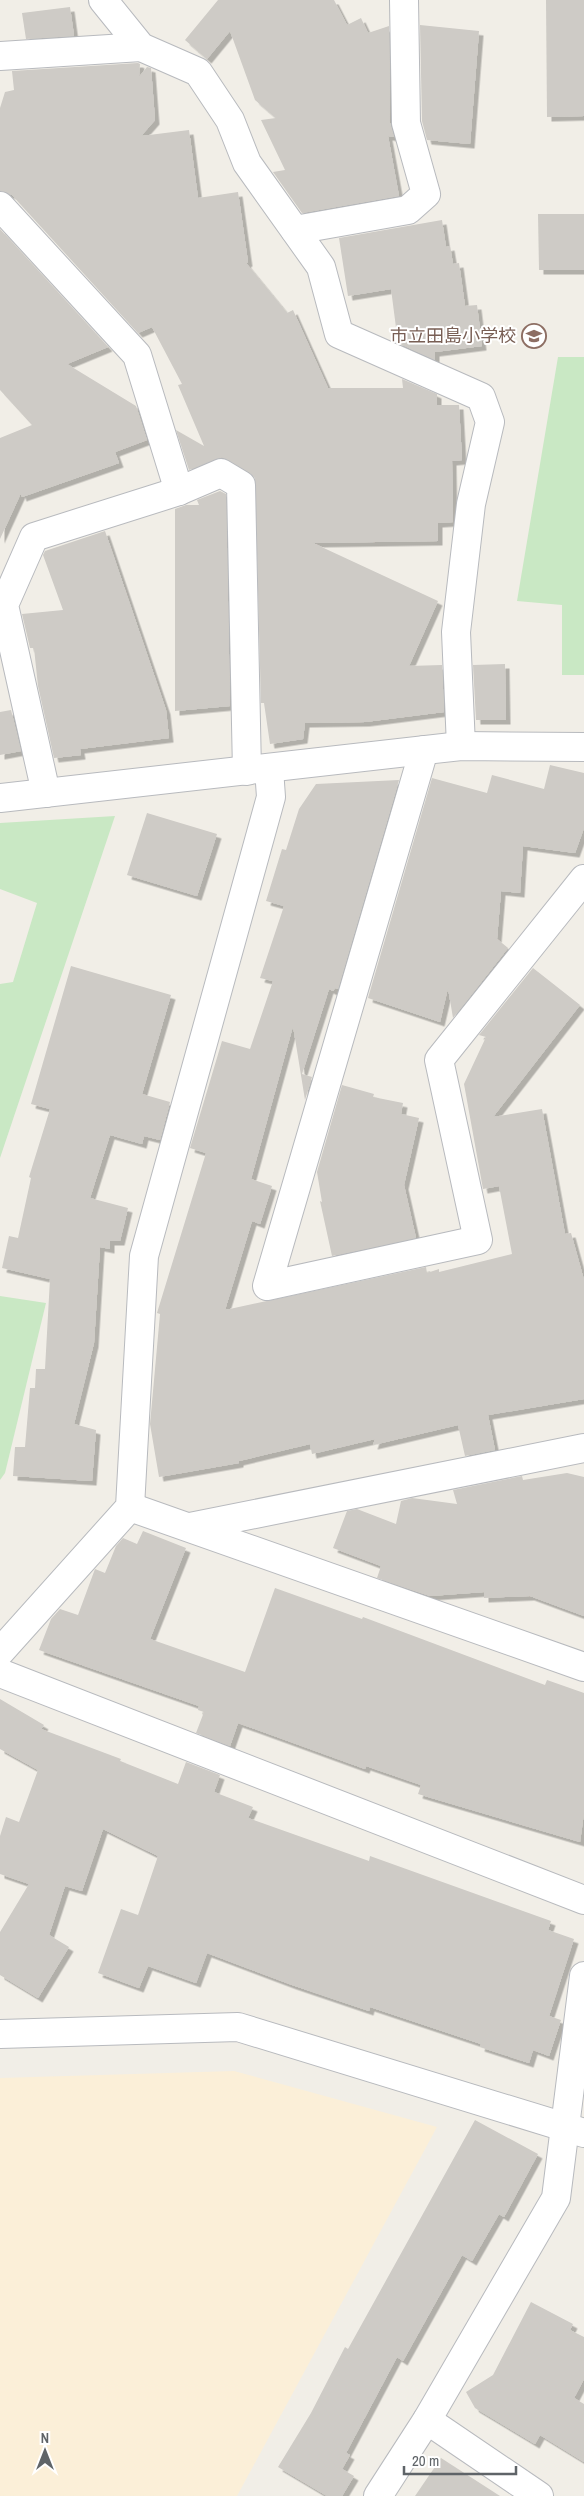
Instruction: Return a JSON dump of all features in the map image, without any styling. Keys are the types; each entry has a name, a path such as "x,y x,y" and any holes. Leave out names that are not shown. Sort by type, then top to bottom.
{"street":[{"path":"103,0 141,47"},
{"path":"295,230 408,210 426,194 406,123 404,0"},
{"path":"0,56 141,47 198,72 230,120 247,163 321,267 339,334 481,397 490,422 471,504 456,632 461,746"},
{"path":"0,206 137,355 179,490"},
{"path":"0,1652 130,1507 144,1256 271,797 258,770 244,720 241,485 221,473 179,490 34,537 4,605 46,793"},
{"path":"0,798 461,746 584,747"},
{"path":"424,750 267,1286 478,1240 439,1060 584,879"},
{"path":"189,1528 584,1448"},
{"path":"130,1507 584,1667"},
{"path":"0,1673 584,1900"},
{"path":"378,2496 427,2420 556,2198 574,2130 584,1976"},
{"path":"0,2034 238,2027 574,2130"},
{"path":"427,2420 539,2496"}],"green space":[{"path":"558,357 584,357 584,675 562,675 562,605 517,601"},
{"path":"115,816 0,1158 0,984 13,982 37,903 0,889 0,823"},
{"path":"0,1296 46,1303 5,1473 0,1480"}],"sand":[{"path":"234,2071 437,2127 237,2496 0,2496 0,2078"}],"building":[{"path":"218,0 334,0 347,25 361,18 368,33 389,26 390,123 394,137 388,136 399,196 302,213 273,172 285,170 261,120 276,118 255,100 230,31 207,59 185,40"},
{"path":"546,0 584,0 584,116 547,117"},
{"path":"70,7 74,36 26,39 22,13"},
{"path":"420,25 479,31 470,144 427,140 422,121"},
{"path":"140,64 139,77 147,67 151,68 155,120 141,136 189,130 198,198 238,192 248,262 246,263 287,313 293,310 328,388 403,388 402,379 437,394 437,405 459,405 462,460 452,461 453,522 438,523 438,541 313,543 438,601 409,666 442,665 444,712 365,722 305,723 303,739 270,744 264,703 261,703 255,478 249,472 222,457 189,470 176,430 204,446 178,385 182,384 152,327 138,333 12,195 0,191 0,108 5,92 14,90 12,71"},
{"path":"538,214 584,214 584,270 539,270"},
{"path":"442,220 446,247 450,246 453,264 459,263 465,306 477,305 482,346 435,352 435,360 398,343 391,289 348,296 339,238"},
{"path":"0,229 108,347 67,364 136,406 147,440 115,452 119,463 22,497 21,493 0,539 0,438 32,425 0,390"},
{"path":"220,491 226,494 230,706 175,711 175,509 186,505 199,505 197,500"},
{"path":"105,531 166,710 169,738 80,749 81,755 54,758 38,686 34,648 30,648 22,614 63,610 43,555 45,551"},
{"path":"505,664 506,720 476,720 473,665"},
{"path":"11,710 21,751 0,755 0,712"},
{"path":"550,765 584,773 584,828 575,853 523,846 520,893 501,891 497,939 508,948 453,1018 448,988 440,1022 368,998 432,778 487,793 492,775 544,789"},
{"path":"399,780 338,989 335,988 333,991 329,989 302,1074 312,1077 305,1100 293,1026 251,1179 272,1186 260,1224 252,1221 225,1310 426,1267 427,1273 439,1269 439,1272 512,1254 499,1186 483,1189 464,1084 486,1037 479,1035 533,968 580,1005 493,1117 542,1109 565,1234 571,1233 584,1280 584,1399 488,1415 495,1450 465,1456 458,1425 373,1445 375,1439 312,1454 310,1444 239,1461 239,1463 159,1477 150,1424 160,1314 157,1313 206,1153 190,1148 222,1041 250,1049 273,981 260,978 284,906 266,901 282,849 286,850 299,809 316,784"},
{"path":"147,813 217,834 197,896 127,875"},
{"path":"71,966 171,995 142,1094 170,1102 160,1140 144,1136 142,1144 110,1135 90,1198 128,1208 120,1241 110,1241 110,1249 100,1247 94,1343 74,1424 96,1430 92,1481 13,1476 15,1447 25,1447 30,1388 35,1388 36,1369 45,1369 50,1279 2,1268 9,1236 18,1238 31,1178 29,1177 50,1109 31,1104"},
{"path":"342,1085 374,1094 373,1097 403,1103 401,1114 419,1118 404,1185 416,1238 332,1256 320,1201 322,1202 317,1172"},
{"path":"567,1473 584,1477 584,1616 530,1596 484,1598 484,1592 430,1596 377,1578 381,1566 333,1548 347,1511 357,1509 396,1524 401,1501 412,1498 457,1504 453,1490 522,1476 523,1480"},
{"path":"143,1531 186,1548 150,1639 245,1672 275,1588 362,1619 363,1617 545,1685 547,1680 584,1693 584,1813 580,1842 418,1794 421,1785 366,1766 365,1769 238,1723 230,1746 196,1733 204,1712 198,1710 199,1706 39,1650 51,1619 60,1609 78,1615 95,1569 105,1573 116,1546 123,1538 137,1544"},
{"path":"0,1699 44,1725 41,1729 121,1759 120,1761 178,1784 186,1762 220,1775 214,1792 253,1807 248,1818 369,1861 370,1856 551,1921 548,1930 574,1939 549,2016 561,2020 549,2056 533,2050 529,2063 480,2047 481,2044 370,2007 369,2011 292,1985 207,1953 196,1983 148,1966 139,1988 98,1973 121,1909 138,1915 158,1856 103,1829 82,1891 65,1886 49,1935 69,1947 38,1998 0,1975 0,1932 29,1884 0,1874 0,1836 6,1817 19,1822 38,1770 0,1749"},
{"path":"475,2120 538,2154 504,2217 499,2214 472,2261 462,2255 403,2361 397,2357 346,2453 350,2455 342,2469 354,2476 342,2496 327,2496 278,2467 311,2413 345,2347 348,2349"},
{"path":"531,2302 573,2324 570,2330 584,2337 584,2379 574,2398 584,2404 584,2462 540,2435 535,2444 475,2408 466,2392 493,2375"},
{"path":"441,2458 500,2496 415,2496"}],"place":[{"name":"市立田島小学校","path":"534,336"}]}
